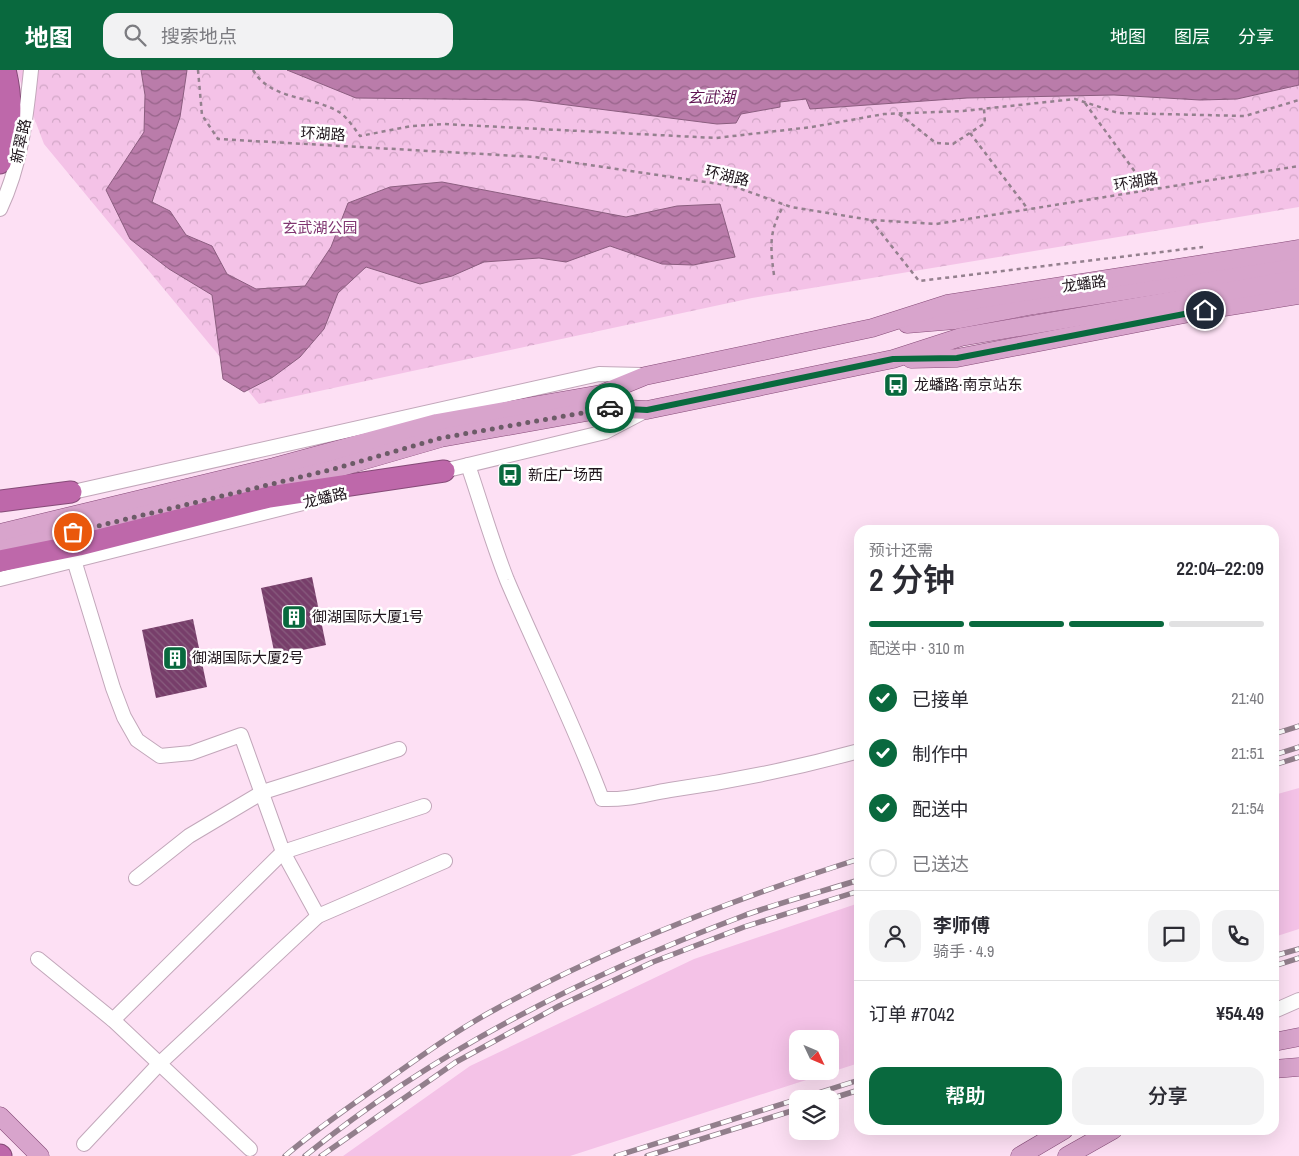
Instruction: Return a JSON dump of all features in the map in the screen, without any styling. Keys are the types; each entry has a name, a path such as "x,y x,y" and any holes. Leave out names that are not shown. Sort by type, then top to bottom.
{"highway":[{"path":"0,163 10,119 10,103 5,70"},
{"path":"0,561 79,545 269,497 444,471"},
{"path":"0,501 71,492"}],"main road":[{"name":"龙蟠路","path":"0,550 334,469 441,438 605,401 645,376 872,328 947,304 1299,249"},
{"name":"龙蟠路","path":"872,328 954,320 1044,303 1299,263"},
{"name":"龙蟠路","path":"0,533 274,467 437,422 605,401 647,410 893,359 961,337 1299,279"},
{"path":"1228,290 1299,285"},
{"name":"龙蟠路","path":"893,359 957,358 1205,310 1299,295"},
{"path":"1279,1041 1299,1037"},
{"path":"1279,1069 1299,1067"},
{"path":"0,1116 40,1156"},
{"path":"1020,1156 1056,1135"},
{"path":"1067,1156 1104,1135"}],"street":[{"name":"新翠路","path":"0,209 8,193 23,142 31,70"},
{"name":"龙蟠路","path":"0,509 599,374 645,376"},
{"name":"龙蟠路","path":"0,579 290,506 605,432 647,410"},
{"path":"468,465 498,556 577,734 602,799 626,800 657,792 728,782 854,752"},
{"path":"74,560 113,688 124,717 137,740 160,756 191,753 241,735 283,852 318,916"},
{"path":"136,878 189,836 263,792 399,749"},
{"path":"113,1020 283,852 424,806"},
{"path":"84,1144 159,1064 318,916 445,861"},
{"path":"38,959 113,1020 250,1149"},
{"path":"1279,1009 1299,1000"}],"path":[{"name":"环湖路","path":"198,70 202,115 218,139 535,158 733,186 784,205 871,220 936,224 1299,166"},
{"path":"253,70 265,86 277,92 302,98 341,113 360,136 412,126 443,124 716,138 898,113 984,109 1074,99 1118,113 1244,116 1299,100"},
{"path":"1085,102 1149,191"},
{"path":"898,113 936,143 953,144 985,122 984,109"},
{"path":"970,132 1027,208"},
{"path":"774,275 770,248 774,222 784,205"},
{"path":"871,220 919,281 1212,246"}],"green space":[{"name":"玄武湖公园","path":"16,70 1299,70 1299,207 752,298 259,404 44,144"},
{"path":"1299,788 1299,929 1279,935 1279,794"},
{"path":"854,905 854,1065 839,1069 839,1030 789,1030 789,1080 806,1080 570,1156 343,1156 470,1066 694,959"}],"water":[{"path":"141,70 187,70 180,117 152,202 170,211 186,235 212,246 227,274 256,289 305,286 331,247 348,203 390,187 442,182 626,217 677,206 720,204 735,257 693,265 662,264 610,246 566,262 539,258 484,262 452,276 420,284 366,267 338,293 324,329 300,357 273,377 244,392 223,379 212,295 169,269 130,239 106,190 144,132 145,95"},
{"name":"玄武湖","path":"287,70 1299,70 1299,85 1237,99 1200,100 1114,95 967,98 810,109 806,99 780,102 780,107 741,114 736,123 717,124 528,100 356,98"}],"building":[{"name":"御湖国际大厦1号","path":"312,577 326,645 275,656 261,588"},
{"name":"御湖国际大厦2号","path":"193,619 207,687 156,698 142,630"}],"railway":[{"path":"1279,732 1299,726"},
{"path":"1279,753 1299,747"},
{"path":"1279,763 1299,757"},
{"path":"285,1156 339,1114 449,1037 539,986 628,944 674,925 766,890 854,861"},
{"path":"305,1156 406,1082 514,1018 570,990 627,963 743,916 854,882"},
{"path":"321,1156 456,1062 559,1006 653,962 744,927 854,893"},
{"path":"1279,955 1299,949"},
{"path":"1279,964 1299,958"},
{"path":"827,1090 854,1082"},
{"path":"839,1096 854,1092"},
{"path":"616,1156 789,1102"},
{"path":"647,1156 789,1112"}],"way so far":[{"path":"73,532 334,469 441,438 610,408"}],"place":[{"name":"龙蟠路·南京站东","path":"896,385"},
{"name":"新庄广场西","path":"510,475"},
{"name":"御湖国际大厦1号","path":"294,617"},
{"name":"御湖国际大厦2号","path":"175,658"}],"route":[{"path":"610,408 647,410 893,359 957,358 1205,310"}]}
